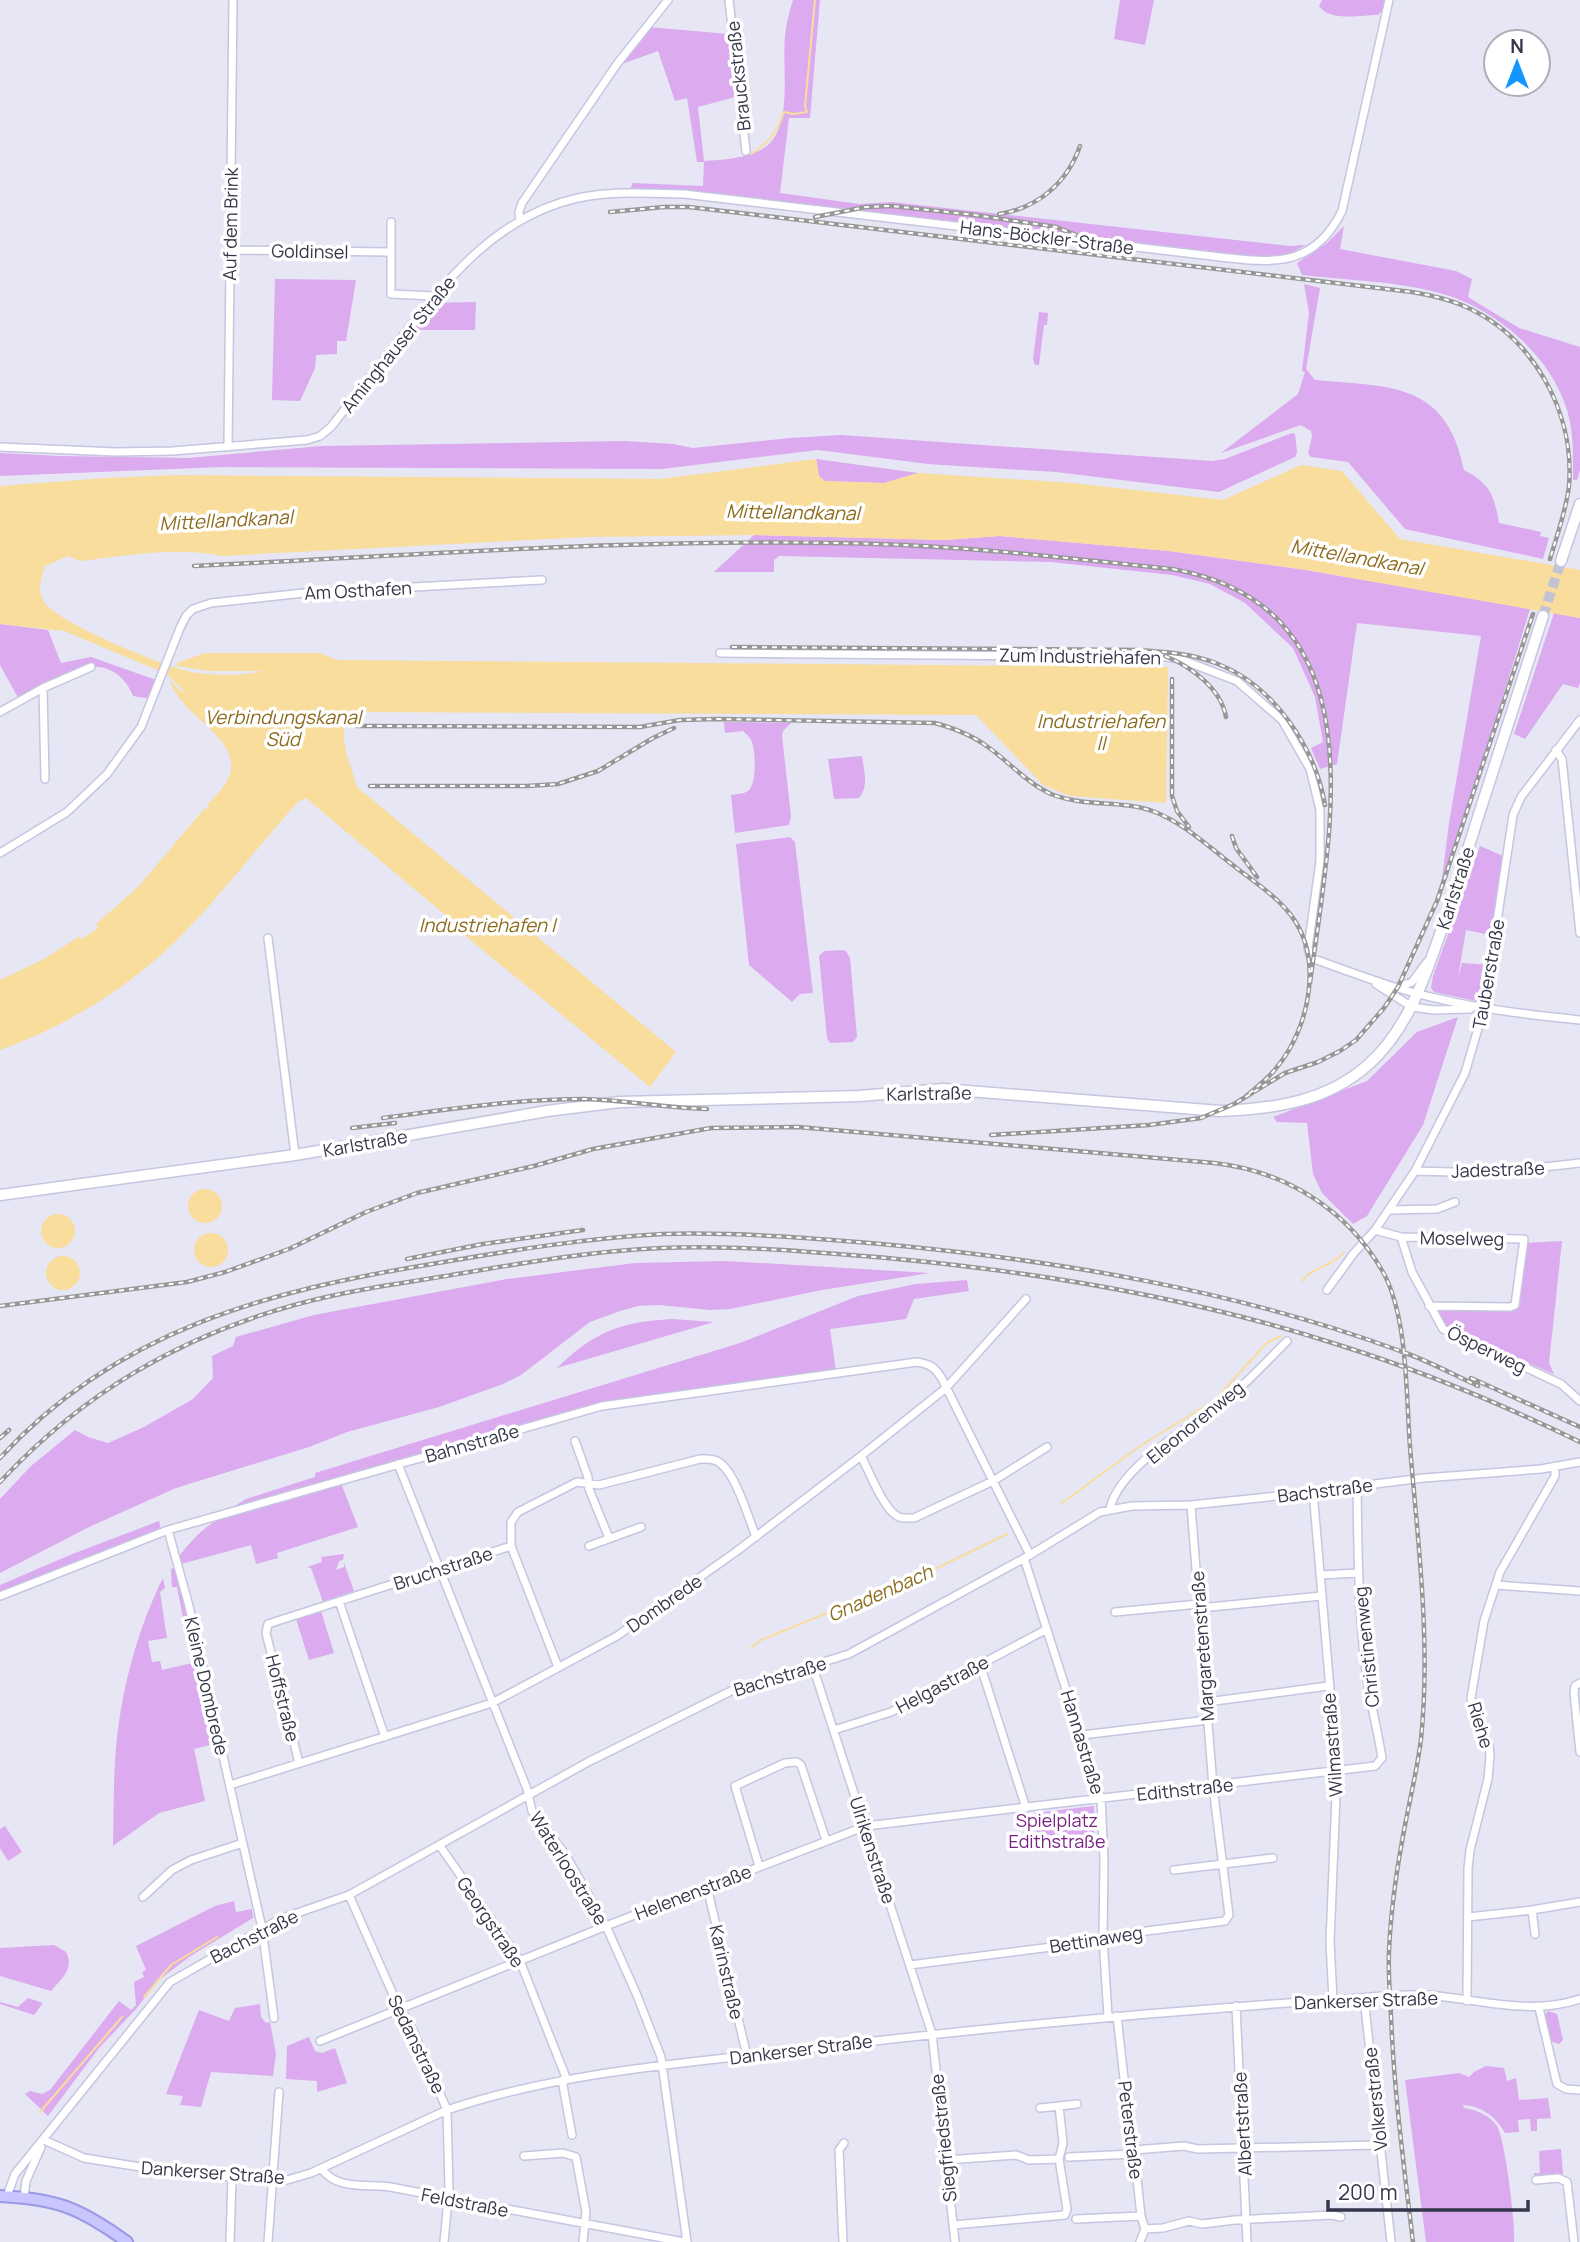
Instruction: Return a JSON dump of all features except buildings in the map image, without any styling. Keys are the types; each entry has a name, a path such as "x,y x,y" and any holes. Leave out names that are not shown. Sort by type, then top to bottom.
{"main road":[{"path":"3,2196 44,2199 69,2206 127,2242"}],"street":[{"name":"Auf dem Brink","path":"228,447 233,0"},
{"path":"520,220 522,204 617,64 668,0"},
{"name":"Brauckstraße","path":"729,0 746,151"},
{"name":"Hans-Böckler-Straße","path":"520,220 559,203 597,195 675,194 1229,258 1264,261 1287,259 1315,246 1332,228 1342,211 1389,0"},
{"name":"Aminghauser Straße","path":"0,447 116,452 228,447 307,440 324,434 434,296 479,249 520,220"},
{"path":"391,222 391,293 434,296"},
{"name":"Goldinsel","path":"230,250 391,252"},
{"path":"1561,561 1580,504"},
{"name":"Am Osthafen","path":"0,853 67,812 107,774 141,727 182,623 193,609 233,600 304,593 542,580"},
{"name":"Karlstraße","path":"0,1195 295,1156 547,1111 620,1102 846,1096 930,1089 1058,1097 1186,1110 1263,1109 1307,1099 1353,1077 1377,1055 1419,993 1543,616"},
{"name":"Zum Industriehafen","path":"720,653 1167,657 1180,659 1237,681 1282,720 1310,769 1320,810 1320,861 1308,948 1311,958 1398,987 1484,1008"},
{"path":"0,712 43,688 91,667"},
{"path":"43,688 45,779"},
{"name":"Tauberstraße","path":"1326,1290 1390,1210 1415,1171 1465,1073 1484,1008 1513,815 1521,797 1580,720"},
{"path":"1556,750 1562,759 1580,933"},
{"path":"268,938 295,1156"},
{"path":"1398,987 1412,982 1436,947"},
{"name":"Zum Industriehafen","path":"1367,978 1412,1007"},
{"path":"1412,1007 1434,1010 1484,1008 1580,1020"},
{"name":"Jadestraße","path":"1415,1171 1490,1173 1580,1163"},
{"path":"1390,1210 1437,1209 1455,1202"},
{"name":"Moselweg","path":"1375,1230 1401,1237 1524,1240 1515,1305 1429,1306"},
{"name":"Ösperweg","path":"1401,1237 1412,1272 1443,1329 1561,1384 1580,1401"},
{"name":"Dombrede","path":"230,1785 492,1703 626,1630 755,1537 946,1388 1026,1299"},
{"name":"Eleonorenweg","path":"1110,1509 1116,1493 1156,1449 1218,1406 1287,1341"},
{"name":"Bahnstraße","path":"0,1596 168,1530 602,1406 917,1362 929,1364 936,1369 993,1480"},
{"path":"575,1441 609,1538"},
{"path":"861,1456 894,1515 914,1518 993,1480 1046,1447"},
{"name":"Bruchstraße","path":"267,1633 266,1626 271,1622 510,1546 511,1522 518,1512 577,1482 599,1485 699,1459 710,1459 725,1467 731,1476 755,1537"},
{"name":"Bachstraße","path":"3,2196 15,2175 93,2075 170,1982 262,1928 349,1895 634,1738 733,1690 849,1654 1027,1557 1089,1517 1110,1509 1191,1505 1580,1462"},
{"name":"Waterloostraße","path":"398,1464 527,1789 532,1811 565,1854 606,1926 636,1993 663,2065 686,2242"},
{"name":"Riehe","path":"1467,2001 1470,1850 1488,1779 1490,1755 1471,1698 1484,1620 1500,1572 1555,1476 1555,1466"},
{"name":"Hannastraße","path":"993,1480 1027,1557 1101,1799 1104,1861 1103,1939 1108,2017"},
{"name":"Christinenweg","path":"1337,1771 1375,1766 1382,1758 1367,1680 1358,1573 1357,1486"},
{"name":"Wilmastraße","path":"1313,1491 1337,1771 1330,1942 1333,2000"},
{"name":"Margaretenstraße","path":"1191,1505 1213,1787"},
{"path":"589,1546 641,1527"},
{"name":"Kleine Dombrede","path":"168,1530 189,1606 262,1928 274,2018"},
{"path":"510,1546 558,1667"},
{"path":"1320,1575 1358,1573"},
{"path":"1496,1585 1580,1591"},
{"path":"1115,1612 1321,1596"},
{"path":"339,1601 385,1737"},
{"name":"Helgastraße","path":"834,1730 891,1712 1047,1629"},
{"name":"Hoffstraße","path":"267,1633 299,1763"},
{"path":"980,1664 1026,1808"},
{"name":"Ulrikenstraße","path":"813,1667 932,2034"},
{"path":"1580,1683 1575,1686 1574,1693 1580,1752"},
{"path":"1207,1702 1328,1686"},
{"path":"1082,1735 1208,1720"},
{"path":"759,1866 735,1786 785,1763 797,1762 801,1765 826,1840"},
{"name":"Edithstraße","path":"866,1826 1337,1771"},
{"name":"Bettinaweg","path":"910,1965 1225,1922 1229,1915 1213,1787"},
{"name":"Helenenstraße","path":"320,2040 866,1826"},
{"path":"143,1897 172,1870 191,1860 243,1843"},
{"name":"Georgstraße","path":"440,1846 520,1961 565,2080 572,2135"},
{"path":"1174,1870 1273,1858"},
{"name":"Karinstraße","path":"707,1887 747,2056"},
{"name":"Sedanstraße","path":"349,1895 447,2110 449,2199 444,2242"},
{"path":"1468,1917 1580,1902"},
{"path":"1532,1910 1535,1934"},
{"name":"Dankerser Straße","path":"44,2140 83,2158 184,2174 298,2178 447,2110 493,2096 565,2080 663,2065 932,2034 1236,2006 1415,1995 1539,2008 1580,1999"},
{"name":"Volkerstraße","path":"1364,1998 1391,2242"},
{"name":"Albertstraße","path":"1236,2006 1247,2242"},
{"path":"1539,2008 1557,2084 1566,2089 1580,2090"},
{"name":"Peterstraße","path":"1117,2016 1131,2141 1145,2229"},
{"name":"Siegfriedstraße","path":"932,2034 955,2242"},
{"path":"268,2242 279,2092"},
{"path":"1040,2108 1077,2104"},
{"path":"953,2225 1065,2216 1066,2189 1062,2183 1059,2159 1063,2143 1059,2106"},
{"name":"Bachstraße","path":"24,2197 26,2181 44,2140"},
{"path":"843,2242 839,2150 844,2143"},
{"path":"1069,2157 1184,2147 1198,2149 1380,2145"},
{"path":"524,2156 563,2153 576,2157 586,2225 583,2242"},
{"path":"946,2160 1016,2155 1030,2160 1059,2159"},
{"name":"Feldstraße","path":"322,2168 333,2180 341,2183 382,2186 660,2240 686,2242"},
{"path":"230,2242 232,2177"},
{"path":"1536,2180 1558,2178 1567,2182 1574,2242"},
{"path":"1140,2242 1145,2229 1163,2228 1189,2221 1202,2224 1247,2219 1332,2215 1341,2217"},
{"path":"1076,2219 1141,2216"}],"green space":[{"path":"793,0 820,0 810,118 789,118 780,193 859,204 892,202 1290,246 1306,245 1289,254 1270,258 692,192 630,189 633,183 703,186 704,162 697,162 687,98 675,101 658,51 622,64 647,27 729,34 735,97 698,107 704,161 739,157 764,148 777,133 784,107 785,37"},
{"path":"1120,0 1154,0 1145,45 1114,39"},
{"path":"1322,0 1384,0 1382,11 1378,15 1338,16 1319,6"},
{"path":"1344,226 1340,249 1456,271 1472,279 1468,297 1519,328 1580,347 1580,470 1577,480 1573,480 1573,445 1569,419 1559,389 1533,351 1498,320 1457,299 1420,288 1302,275 1297,263 1327,243"},
{"path":"275,279 356,280 346,341 337,341 337,354 316,355 315,368 300,401 272,400"},
{"path":"1304,284 1320,288 1306,369 1315,380 1390,388 1411,394 1429,404 1444,419 1456,441 1464,470 1480,480 1489,491 1499,523 1541,532 1540,536 1549,538 1543,559 1405,529 1348,462 1311,457 1308,453 1311,431 1301,425 1221,453 1298,394 1305,372 1302,371 1309,313"},
{"path":"476,302 475,330 411,330 433,303"},
{"path":"1039,312 1048,313 1039,365 1035,365 1033,359"},
{"path":"1295,434 1295,457 1219,492 1056,472 928,464 818,450 662,469 222,467 0,476 0,453 188,458 322,446 624,441 693,448 841,435 1212,461 1225,459"},
{"path":"816,459 918,473 884,483 825,481 819,476"},
{"path":"754,535 946,540 1000,536 1169,551 1306,570 1530,609 1439,903 1449,823 1481,636 1357,623 1337,764 1320,769 1311,748 1323,742 1315,697 1293,648 1245,603 1210,584 1172,575 1051,562 779,556 774,560 774,572 714,572"},
{"path":"1554,613 1580,618 1580,683 1578,688 1563,684 1525,739 1514,734"},
{"path":"0,624 48,630 61,663 91,657 159,681 152,699 133,696 117,674 105,668 90,667 20,701 0,665"},
{"path":"724,722 791,723 782,736 791,816 789,825 735,833 731,795 744,793 751,787 755,767 754,751 750,739 743,731 725,733"},
{"path":"862,756 865,778 859,798 834,799 828,759"},
{"path":"790,837 795,842 813,993 800,994 792,1002 749,965 736,844"},
{"path":"1480,846 1503,856 1490,935 1466,930 1458,978 1462,963 1491,965 1485,1003 1434,992 1431,988"},
{"path":"824,951 846,951 850,958 857,1037 853,1042 830,1043 827,1038 819,956"},
{"path":"1458,1017 1423,1125 1367,1216 1353,1224 1322,1193 1313,1174 1307,1123 1277,1122 1273,1117 1367,1081 1417,1032"},
{"path":"1562,1241 1549,1363 1554,1374 1446,1329 1436,1310 1518,1309 1526,1243"},
{"path":"726,1261 930,1273 822,1290 730,1309 710,1310 659,1305 638,1306 620,1311 590,1322 521,1375 503,1384 439,1407 347,1432 309,1447 176,1488 89,1527 0,1573 0,1499 31,1466 75,1430 108,1443 144,1427 193,1399 213,1378 212,1356 233,1346 236,1337 314,1315 507,1279 635,1263"},
{"path":"967,1280 969,1291 914,1299 906,1319 830,1329 836,1371 602,1406 230,1509 246,1499 315,1477 315,1473 740,1343 858,1296 916,1284"},
{"path":"672,1319 714,1322 557,1368 583,1346 609,1331 637,1323"},
{"path":"341,1483 358,1527 277,1553 278,1558 256,1564 251,1545 181,1564 179,1556 184,1550 202,1531 219,1519"},
{"path":"159,1521 161,1530 0,1593 0,1585"},
{"path":"344,1554 336,1570 344,1567 344,1563 354,1591 323,1602 311,1568 307,1567 322,1562 321,1557"},
{"path":"175,1568 218,1743 194,1749 205,1801 159,1813 113,1846 115,1761 122,1705 145,1618 163,1578 165,1588 160,1592 167,1638 148,1641 152,1662 160,1661 162,1670 192,1663 177,1587 172,1587 171,1569"},
{"path":"321,1611 334,1653 309,1660 296,1619"},
{"name":"Spielplatz Edithstraße","path":"1094,1806 1094,1843 1040,1852 1034,1813"},
{"path":"5,1826 22,1852 8,1861 0,1848 0,1829"},
{"path":"234,1901 236,1912 252,1909 253,1918 189,1957 159,1980 99,2048 48,2116 25,2094 30,2091 42,2094 50,2090 119,2001 131,2010 136,2005 134,1982 144,1977 142,1972 146,1970 136,1946 215,1906"},
{"path":"54,1945 66,1952 69,1964 66,1973 51,1991 0,1976 0,1948"},
{"path":"28,1998 43,2003 34,2015 0,2004 18,2007"},
{"path":"260,2004 261,2017 266,2023 270,2022 276,2054 273,2076 211,2072 201,2107 180,2105 183,2096 166,2094 199,2010 229,2021 235,2008"},
{"path":"1548,2011 1557,2014 1563,2040 1559,2044 1550,2041 1544,2016"},
{"path":"309,2037 315,2051 322,2053 335,2048 347,2083 317,2092 317,2081 286,2079 287,2046"},
{"path":"1486,2066 1504,2068 1507,2081 1516,2078 1519,2100 1548,2098 1551,2118 1537,2119 1537,2131 1531,2131 1530,2119 1518,2120 1519,2132 1505,2133 1488,2113 1463,2105 1464,2108 1490,2119 1500,2134 1509,2183 1514,2242 1426,2242 1405,2080 1459,2073 1469,2077"},
{"path":"1561,2149 1563,2174 1534,2175 1540,2173 1539,2151"}],"water":[{"path":"816,459 819,476 825,481 884,483 918,473 1073,483 1223,500 1301,465 1342,471 1400,539 1580,570 1580,618 1306,570 1169,551 1000,536 943,540 754,535 587,537 222,556 169,552 80,561 68,556 45,566 42,575 42,598 53,611 134,652 175,667 205,674 236,675 262,671 208,671 177,666 177,663 205,653 320,653 337,660 1168,667 1166,803 1070,796 1043,785 976,715 353,712 345,717 344,735 346,752 357,787 676,1052 650,1087 457,929 456,924 306,798 298,802 193,924 158,958 117,990 72,1018 0,1050 0,980 44,959 80,936 82,939 98,928 96,924 138,887 205,808 209,807 207,805 228,779 231,765 228,752 220,740 185,705 170,680 184,691 170,677 64,631 0,624 0,486 177,475 660,479"},
{"path":"205,1189 217,1194 222,1206 217,1218 205,1223 193,1218 188,1206 193,1194"},
{"path":"58,1214 70,1219 75,1231 70,1243 58,1248 46,1243 41,1231 46,1219"},
{"path":"211,1233 223,1238 228,1250 223,1262 211,1267 199,1262 194,1250 199,1238"},
{"path":"63,1256 75,1261 80,1273 75,1285 63,1290 51,1285 46,1273 51,1261"}],"waterway":[{"path":"751,154 772,136 784,112 807,112 805,106 815,0"},
{"name":"Gnadenbach","path":"1302,1281 1344,1252"},
{"name":"Gnadenbach","path":"1062,1503 1140,1446 1215,1400 1268,1342 1281,1336"},
{"name":"Gnadenbach","path":"751,1648 761,1640 871,1595 894,1589 1007,1534"},
{"name":"Gnadenbach","path":"144,1997 171,1965 217,1937"},
{"name":"Gnadenbach","path":"40,2112 122,2017"}],"tunnel":[{"path":"1543,616 1561,561"}],"railway":[{"path":"999,214 1026,206 1049,192 1067,171 1080,146"},
{"path":"815,217 866,207 892,206 975,215 1056,227 1119,252"},
{"path":"610,212 689,207 1412,292 1464,306 1489,319 1510,336 1545,380 1557,404 1569,458 1569,486 1564,514 1550,559"},
{"path":"194,566 621,545 792,542 877,544 988,551 1172,569 1239,591 1285,628 1314,676 1328,733 1331,795 1327,859 1310,983"},
{"path":"991,1135 1149,1125 1201,1118 1234,1104 1285,1073 1340,1051 1356,1040 1398,987 1437,901 1533,614"},
{"path":"732,647 1138,650 1198,657 1238,674 1274,703 1302,741 1320,783 1325,805"},
{"path":"1165,656 1203,679 1218,697 1226,717"},
{"path":"1172,679 1172,796 1177,811 1189,827"},
{"path":"357,726 640,727 680,720 718,719 935,723 962,732 982,743 1051,794 1077,801 1130,806 1155,812 1196,836 1264,888 1290,914 1301,931 1310,971 1305,1012 1298,1032 1274,1071 1246,1096"},
{"path":"370,786 558,784 598,771 674,728"},
{"path":"1232,836 1236,848 1257,877"},
{"path":"383,1118 483,1105 559,1099 707,1109"},
{"path":"352,1128 395,1123"},
{"path":"0,1306 187,1282 225,1272 289,1249 366,1212 417,1193 534,1166 593,1149 711,1128 798,1127 1214,1163 1265,1175 1312,1197 1351,1230 1383,1272 1397,1311 1404,1357 1425,1666 1421,1739 1395,1883 1389,1967 1392,2044 1413,2242"},
{"path":"407,1259 483,1244 583,1230"},
{"path":"0,1458 45,1414 94,1377 145,1347 198,1323 254,1303 371,1275 461,1259 576,1242 663,1234 745,1235 881,1244 1013,1259 1144,1281 1274,1311 1338,1330 1410,1355 1478,1386"},
{"path":"0,1482 65,1421 100,1395 174,1351 255,1317 316,1299 390,1285 553,1259 662,1248 718,1247 887,1258 1059,1279 1173,1301 1284,1328 1370,1355 1461,1389 1580,1442"},
{"path":"1471,1378 1580,1427"},
{"path":"0,1438 9,1430"}],"water label":[{"name":"Mittellandkanal","path":"793,512"},
{"name":"Mittellandkanal","path":"226,520"},
{"name":"Mittellandkanal","path":"1357,557"},
{"name":"Verbindungskanal Süd","path":"283,728"},
{"name":"Industriehafen II","path":"1101,732"},
{"name":"Industriehafen I","path":"487,925"}]}
